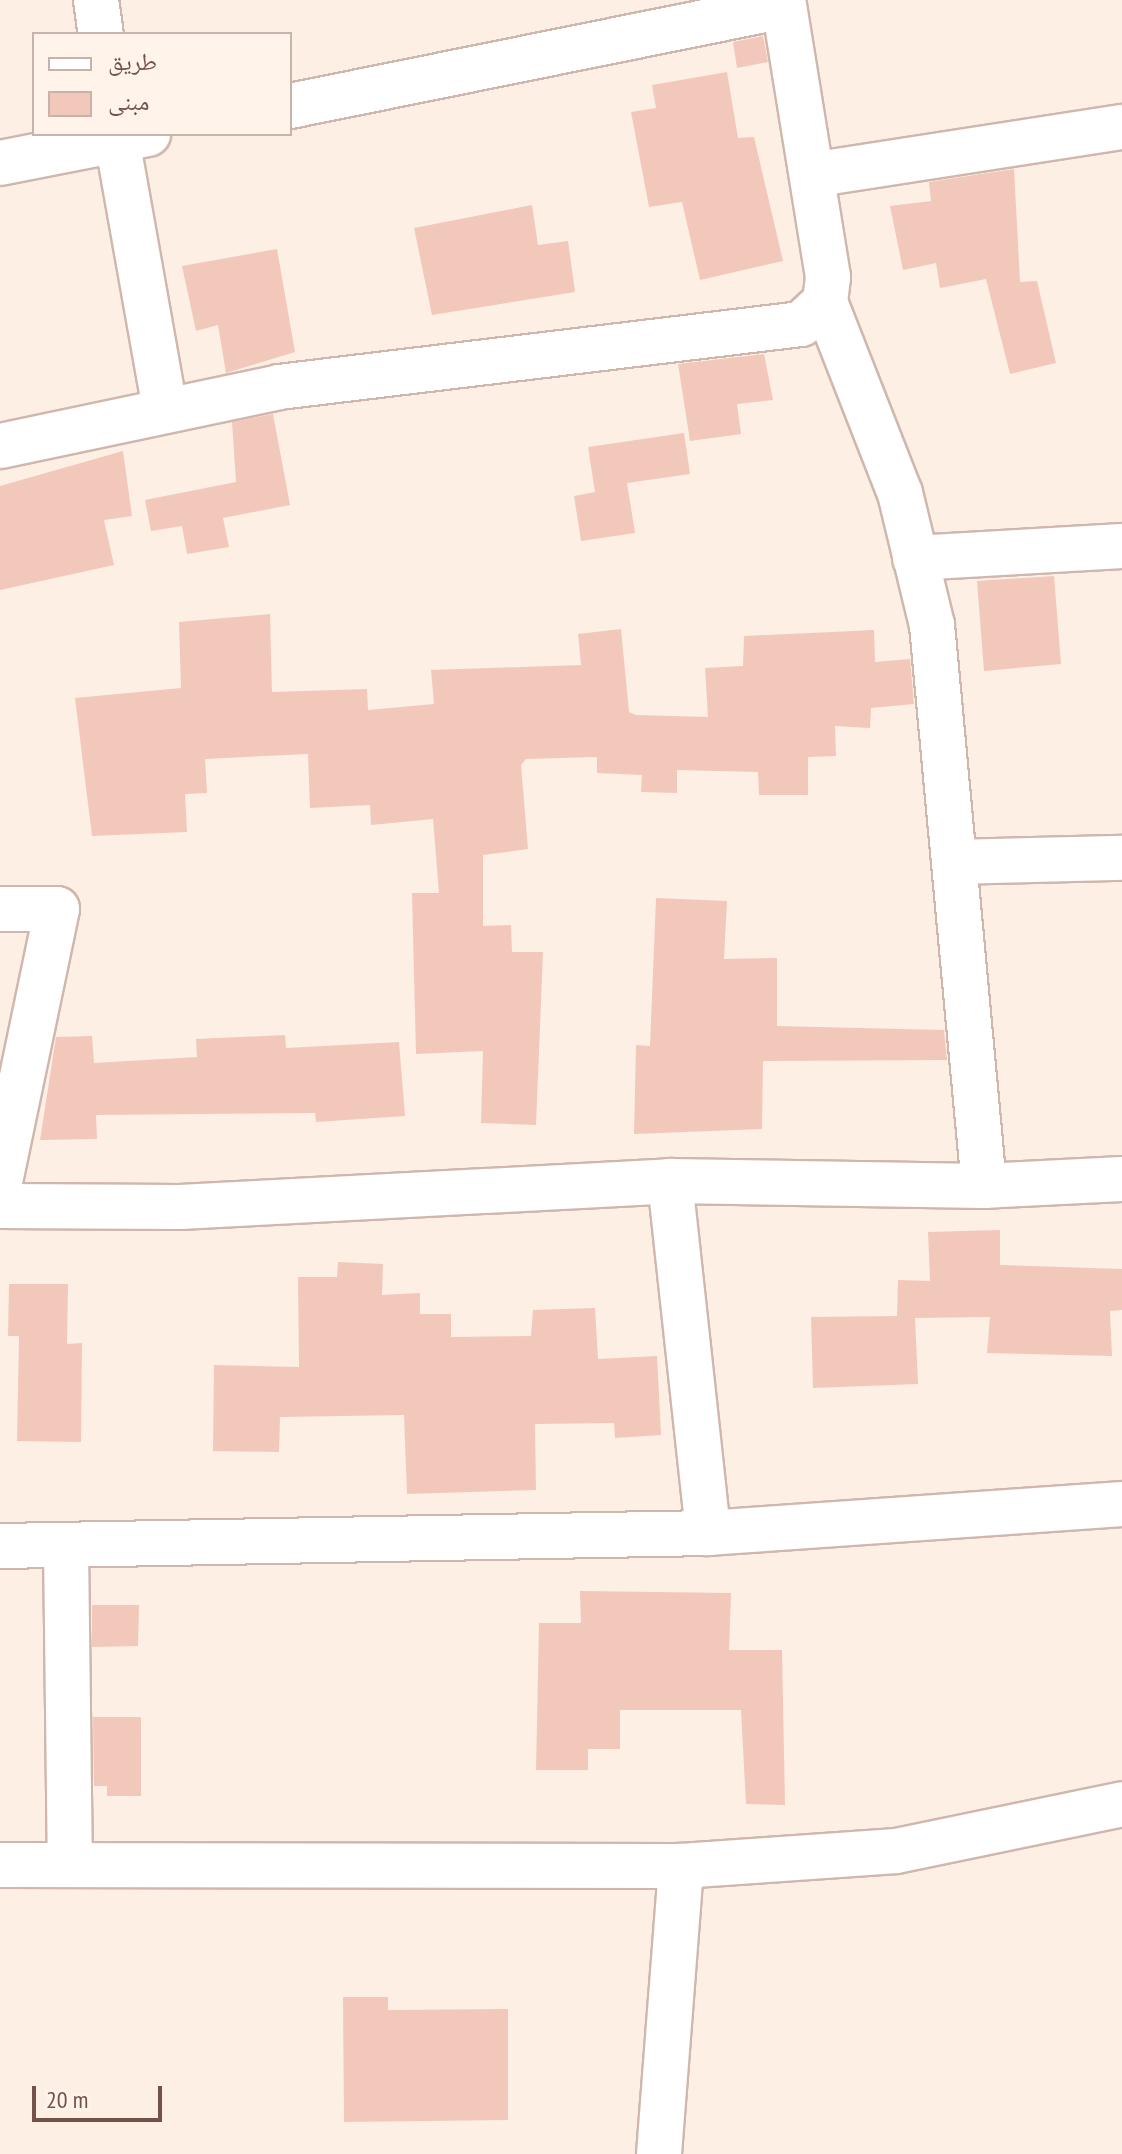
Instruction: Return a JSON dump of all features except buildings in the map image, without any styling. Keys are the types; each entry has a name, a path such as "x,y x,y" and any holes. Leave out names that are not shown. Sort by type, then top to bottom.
{"street":[{"path":"96,0 101,32"},
{"path":"292,106 784,3 812,175 825,302 900,493 932,625 984,1186"},
{"path":"812,175 1122,127"},
{"path":"0,163 127,136 165,408"},
{"path":"0,446 165,408 279,387 801,324 825,302"},
{"path":"915,558 1122,546"},
{"path":"954,862 1122,858"},
{"path":"0,909 57,909 0,1181"},
{"path":"0,1206 180,1207 670,1181 984,1186 1122,1179"},
{"path":"670,1181 708,1533"},
{"path":"0,1546 708,1533 1122,1504"},
{"path":"66,1546 70,1865"},
{"path":"0,1865 681,1866 896,1851 1122,1804"},
{"path":"659,2154 681,1866"}]}
